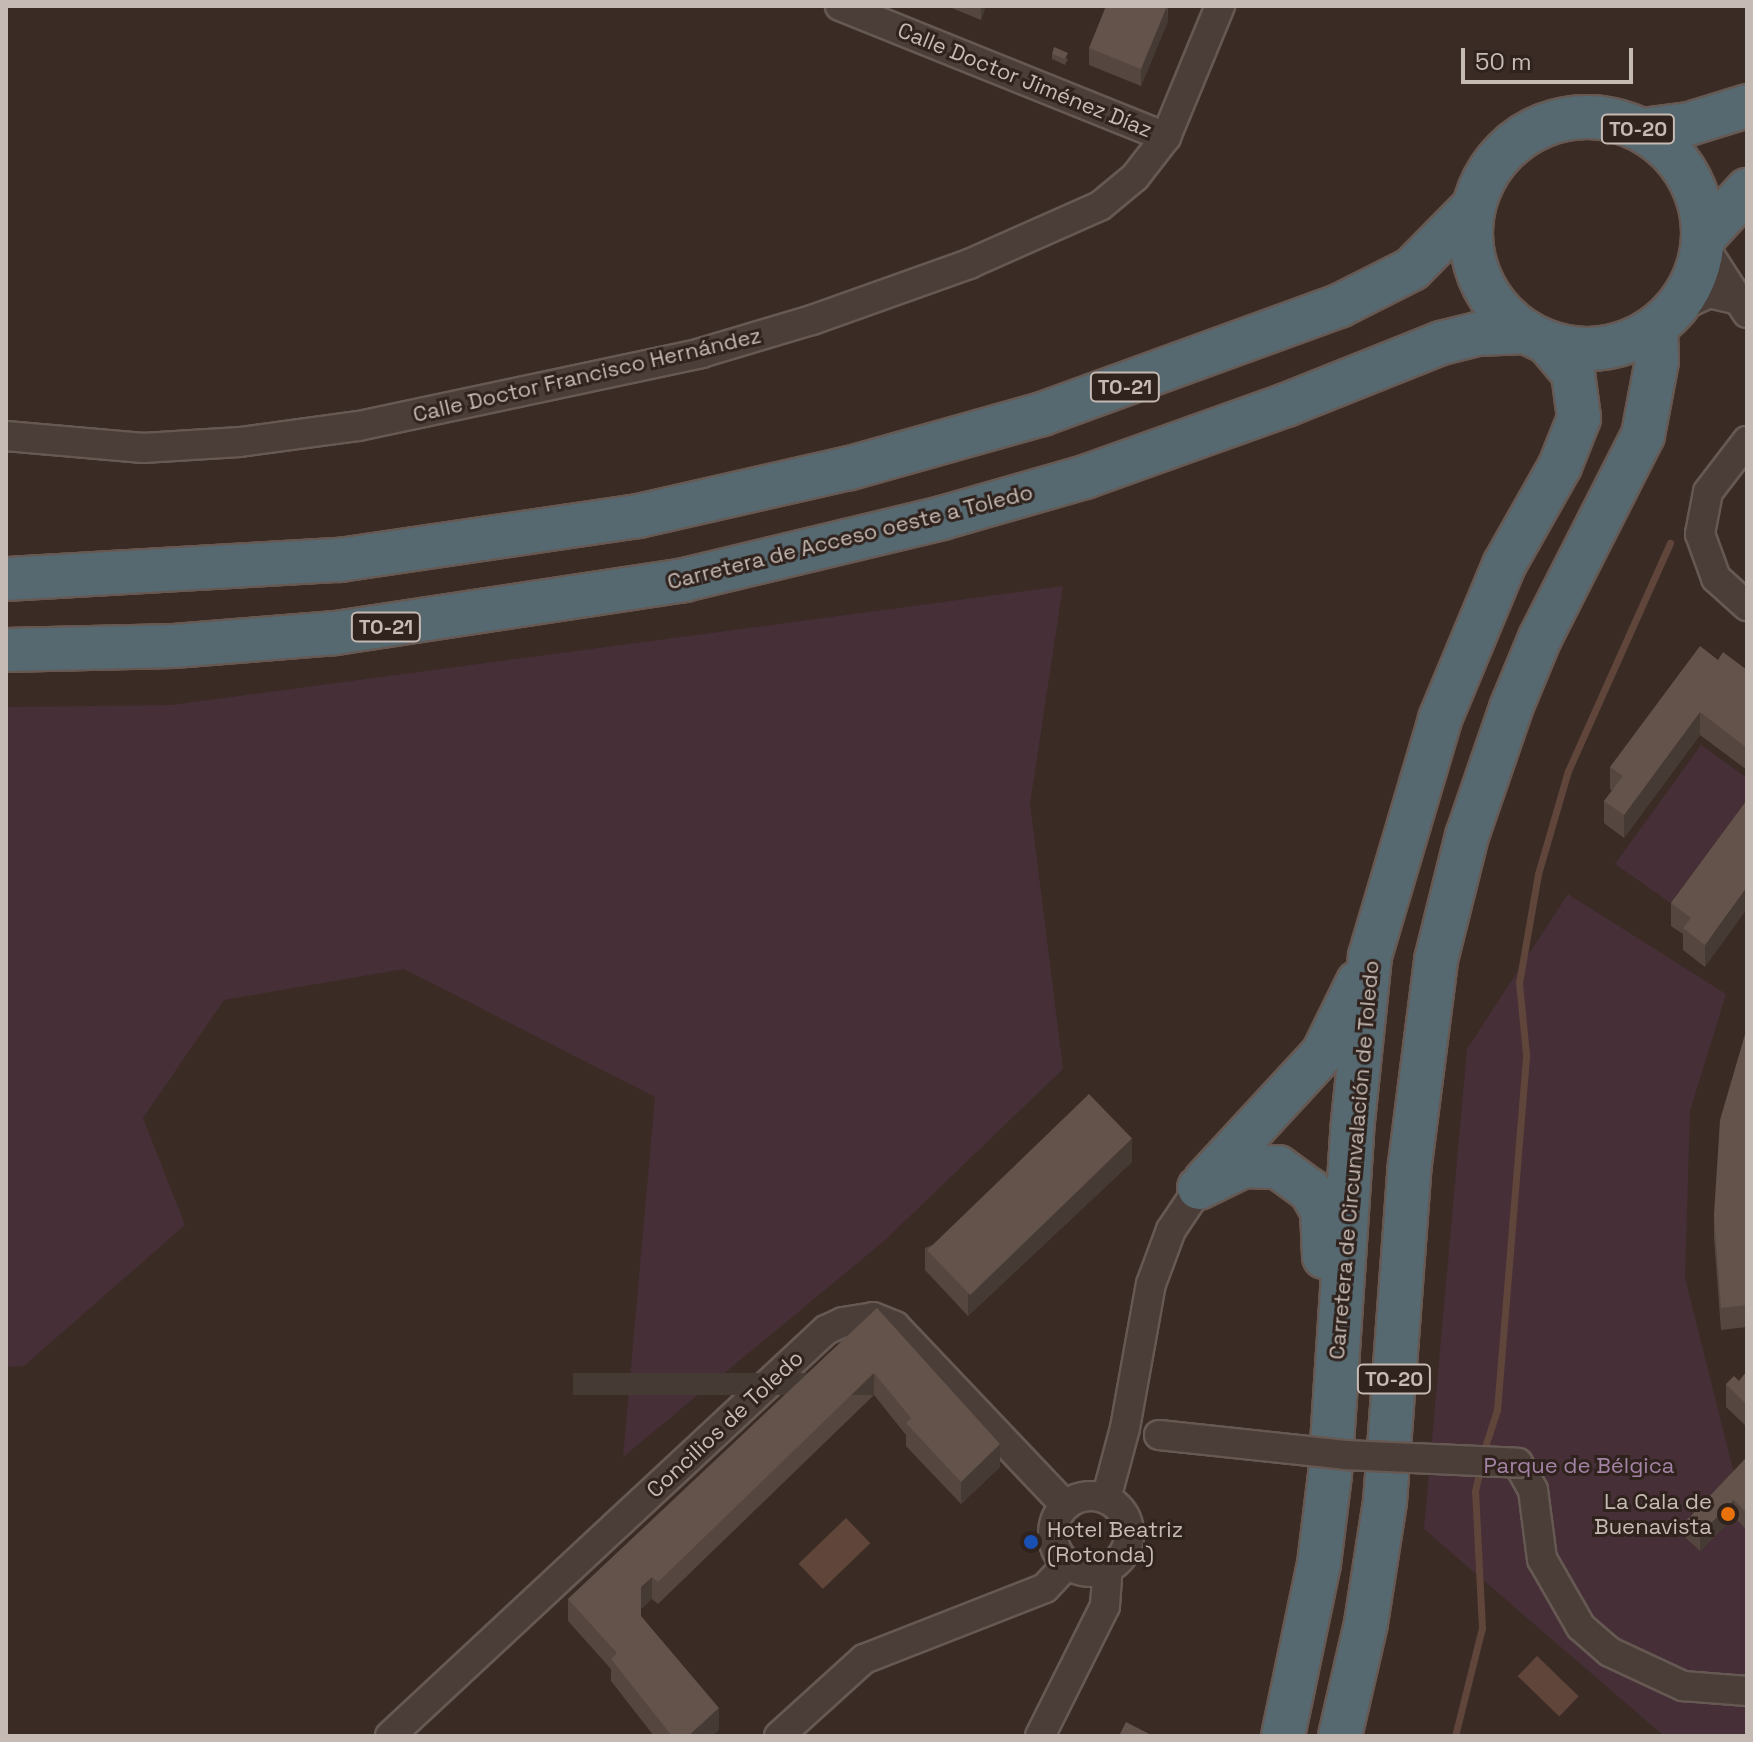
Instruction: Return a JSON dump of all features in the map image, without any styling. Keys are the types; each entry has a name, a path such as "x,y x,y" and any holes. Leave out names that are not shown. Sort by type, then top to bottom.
{"highway":[{"name":"Carretera de Circunvalación de Toledo","path":"1642,130 1689,124 1747,106"},
{"name":"Carretera de Circunvalación de Toledo","path":"1283,1736 1319,1564 1352,1131 1370,956 1440,719 1504,565 1572,443 1579,418 1573,373 1537,337 1499,309 1479,278 1471,243 1473,207 1487,174 1502,156 1539,127 1573,117 1609,119 1642,130 1668,150 1688,175 1701,205 1704,241 1694,278 1667,317 1643,435 1552,612 1511,708 1467,836 1436,960 1410,1164 1385,1502 1366,1623 1340,1736"},
{"name":"Carretera de Circunvalación de Toledo","path":"1704,241 1747,190"},
{"name":"TO-21","path":"6,579 340,560 638,516 850,468 1056,410 1339,306 1412,269 1473,207"},
{"path":"1537,337 1604,348 1667,317"},
{"name":"Carretera de Acceso oeste a Toledo","path":"6,650 174,646 397,626 684,580 942,518 1085,477 1244,421 1441,343 1477,334 1537,337"},
{"path":"1199,1188 1234,1144 1291,1093 1323,1053 1370,956"},
{"path":"1199,1188 1244,1166 1261,1164 1278,1167 1310,1190 1322,1211 1322,1335 1333,1407"}],"street":[{"name":"Calle Doctor Francisco Hernández","path":"6,436 143,448 240,442 502,399 701,353 812,320 1053,229 1100,206 1123,187 1166,137 1220,6"},
{"name":"Calle Doctor Jiménez Díaz","path":"865,11 1166,137"},
{"path":"1704,241 1742,306"},
{"path":"1667,317 1709,293 1742,306"},
{"path":"1747,441 1708,492 1700,534 1716,578 1747,606"},
{"path":"1106,1499 1125,1428 1151,1284 1171,1230 1199,1188"},
{"name":"Concilios de Toledo","path":"390,1736 826,1330 843,1322 873,1317 895,1326 1065,1505"},
{"path":"1159,1435 1345,1455 1518,1463 1533,1490 1542,1559 1581,1627 1610,1652 1683,1686 1747,1691"},
{"path":"1084,1496 1106,1499 1124,1515 1129,1538 1118,1561 1087,1572 1067,1564 1053,1543 1052,1530 1065,1505 1084,1496"},
{"path":"779,1736 864,1659 1045,1588 1067,1564"},
{"path":"1040,1736 1105,1606 1108,1567"}],"green space":[{"path":"1063,586 1030,804 1063,1069 884,1241 623,1457 655,1097 404,969 224,1000 143,1118 185,1225 24,1366 6,1367 6,707 171,705"},
{"path":"1701,745 1747,778 1747,808 1676,907 1615,864"},
{"name":"Parque de Bélgica","path":"1568,894 1726,994 1690,1111 1685,1278 1743,1509 1747,1506 1747,1736 1664,1736 1424,1529 1467,1049"}],"shaded area":[{"path":"846,1518 870,1543 823,1589 799,1564"},
{"path":"1537,1656 1579,1696 1559,1716 1518,1676"}],"building":[{"path":"1106,6 1167,6 1141,69 1089,48"},
{"path":"1054,47 1068,53 1065,59 1052,54"},
{"path":"1700,646 1718,660 1723,652 1747,670 1747,748 1700,712 1624,815 1604,801 1623,776 1610,767"},
{"path":"1747,800 1747,887 1705,945 1683,928 1691,918 1671,903"},
{"path":"1746,1031 1747,1305 1721,1308 1714,1215 1720,1120"},
{"path":"1089,1094 1132,1139 970,1295 927,1250"},
{"path":"877,1308 1000,1444 961,1482 906,1423 911,1418 874,1373 658,1582 652,1577 641,1587 641,1616 719,1708 688,1736 672,1736 611,1659 617,1653 568,1599"},
{"path":"1747,1371 1747,1405 1726,1384 1734,1376 1739,1381"},
{"path":"1747,1457 1747,1513 1734,1500 1700,1534 1686,1521"},
{"path":"1126,1722 1153,1736 1119,1736"}],"waterway":[{"path":"1483,1453 1497,1410 1526,1054 1519,983 1538,874 1568,771 1670,543"},
{"path":"1455,1736 1482,1628 1475,1491 1480,1469"}],"place":[{"name":"La Cala de Buenavista","path":"1728,1514"},
{"name":"Hotel Beatriz (Rotonda)","path":"1031,1542"}]}
